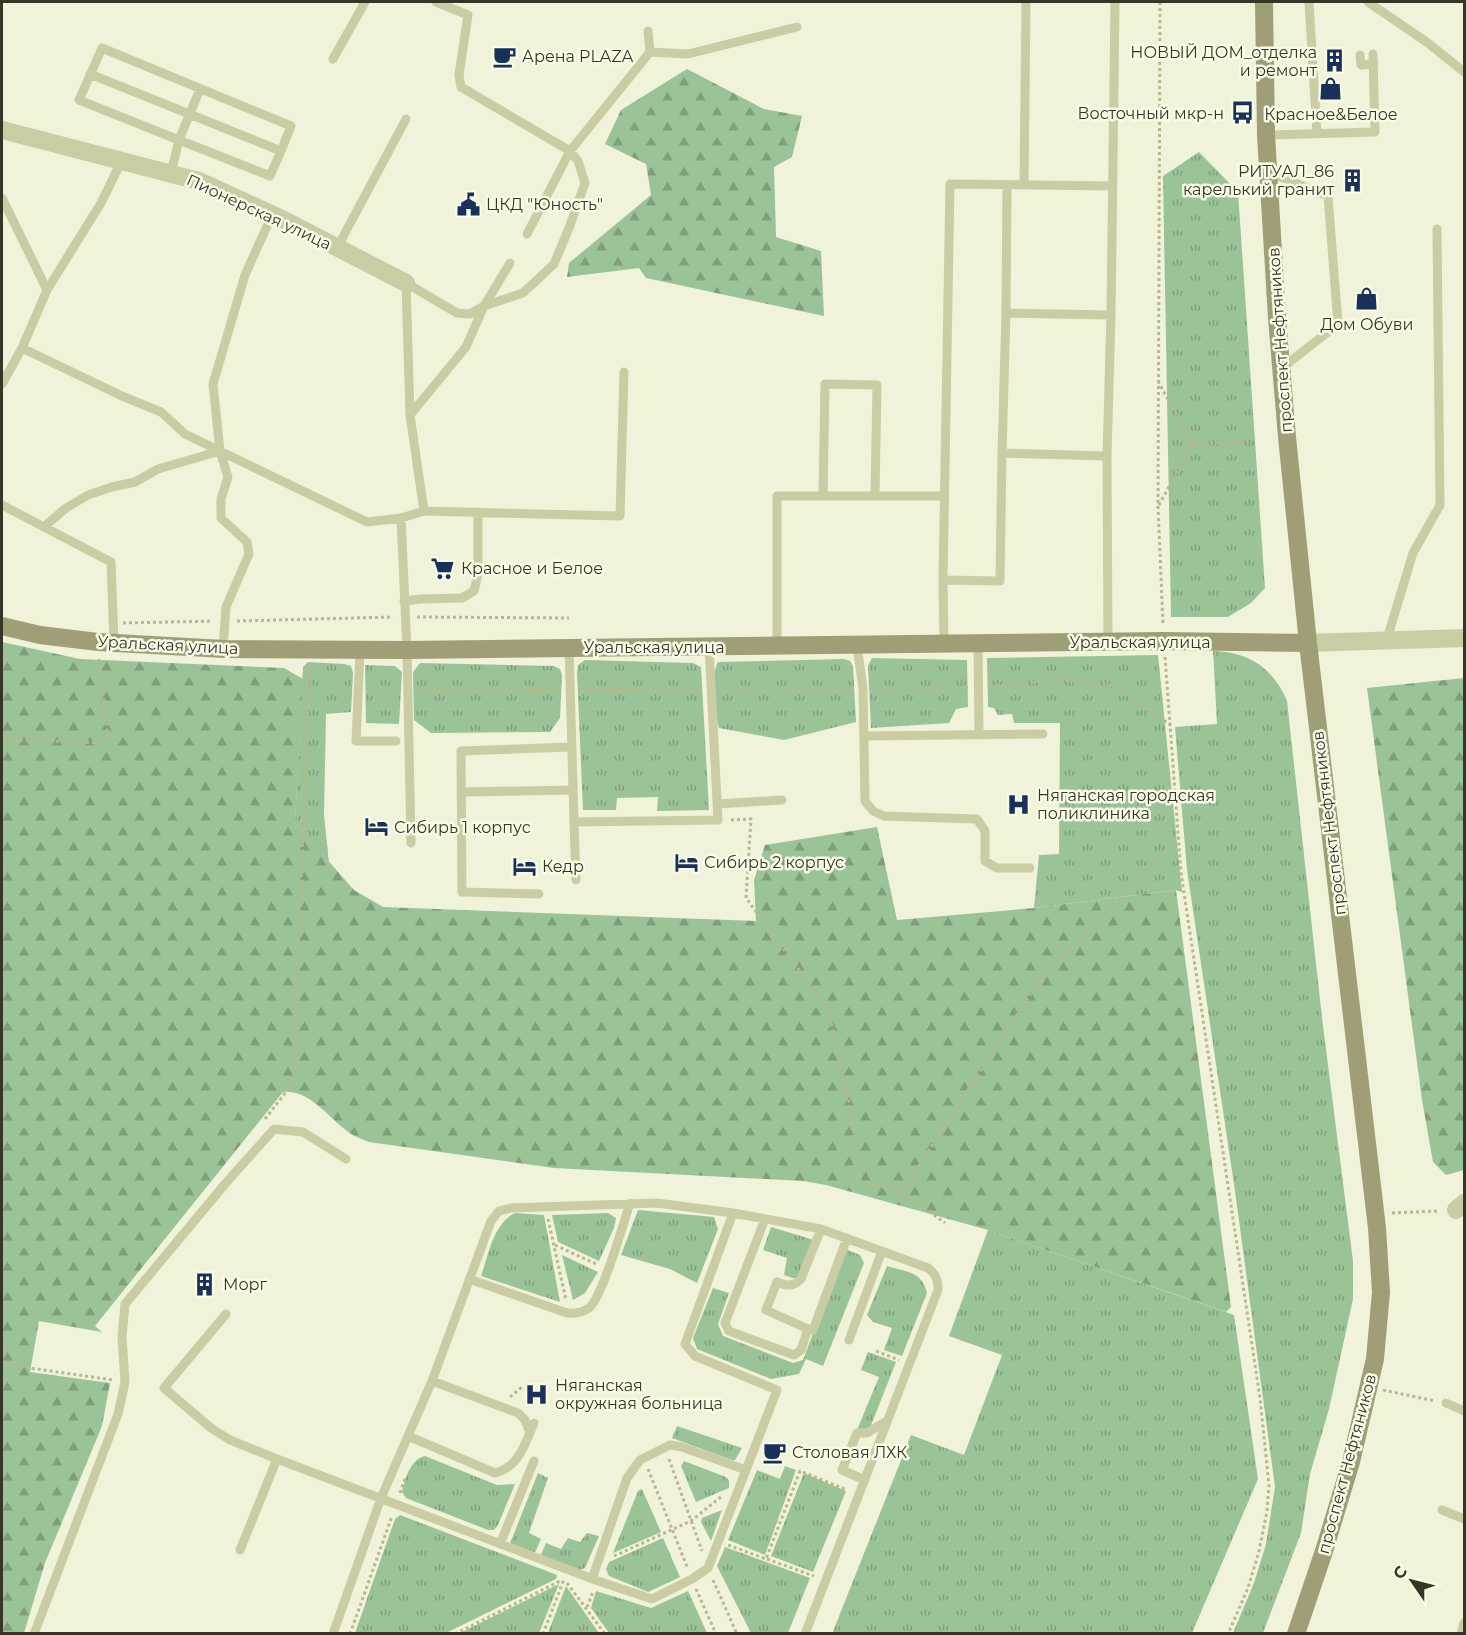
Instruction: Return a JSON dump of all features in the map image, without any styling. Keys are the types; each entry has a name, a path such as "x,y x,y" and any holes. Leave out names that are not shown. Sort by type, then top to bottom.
{"main road":[{"name":"проспект Нефтяников","path":"1264,2 1266,135 1281,368 1308,643 1375,1214 1380,1292 1375,1359 1351,1462 1296,1634"},
{"name":"Уральская улица","path":"2,626 40,634 106,642 310,650 1163,641 1308,643"}],"street":[{"name":"Пионерская улица","path":"2,130 199,181 406,283"},
{"path":"1308,643 1464,638"}],"lane":[{"path":"333,59 365,2"},
{"path":"406,283 457,313 470,314 484,306 524,293 554,264 585,183 578,160 570,152 460,87 459,75 468,15 435,2"},
{"path":"1024,185 1026,2"},
{"path":"1108,642 1107,456 1115,2"},
{"path":"1309,2 1317,134"},
{"path":"1368,2 1428,43 1464,72"},
{"path":"650,52 688,54 797,27"},
{"path":"527,234 570,152 650,52 648,31"},
{"path":"102,48 291,126 270,176 79,100 90,74 102,48"},
{"path":"1266,135 1375,132 1373,59 1361,65 1360,55"},
{"path":"90,74 281,151"},
{"path":"171,173 179,140 200,88"},
{"path":"338,248 406,119"},
{"path":"2,384 22,348 47,290 102,203 122,160"},
{"path":"1268,172 1328,196 1338,324 1281,368"},
{"path":"944,644 943,580 950,184 1113,186"},
{"path":"943,580 1000,581 1007,185"},
{"path":"2,198 47,290"},
{"path":"223,648 225,607 249,554 247,542 221,518 221,499 228,477 220,451 213,384 245,275 272,215"},
{"path":"1387,639 1413,553 1440,505 1437,229"},
{"path":"410,415 466,347 484,306 510,263"},
{"path":"406,283 410,415 424,511"},
{"path":"1006,313 1111,315"},
{"path":"22,348 161,412 185,434 367,522 401,518 424,511 620,516 624,372"},
{"path":"823,496 825,384 877,386 875,496"},
{"path":"45,526 66,508 88,495 135,482 158,469 220,451"},
{"path":"1002,453 1107,456"},
{"path":"777,645 777,496 945,496"},
{"path":"2,505 111,562 114,624 106,642"},
{"path":"404,601 421,598 462,598 474,591 477,574 478,513"},
{"path":"401,518 406,617 411,843"},
{"path":"978,644 979,735"},
{"path":"857,645 863,689 865,801 873,811 884,816 977,819 985,831 986,861 997,868 1030,868"},
{"path":"574,822 718,820 709,646"},
{"path":"569,647 576,880"},
{"path":"360,650 356,741 396,741"},
{"path":"864,736 1044,735"},
{"path":"539,894 462,892 461,751 571,747"},
{"path":"461,792 573,789"},
{"path":"717,804 782,800"},
{"path":"34,1634 118,1413 125,1382 122,1337 125,1304 274,1129 303,1132 346,1160"},
{"path":"470,1279 567,1313 575,1314 590,1307 608,1270 630,1203"},
{"path":"333,1634 381,1498 432,1381 490,1221 500,1211 511,1208 657,1203 733,1213 820,1229 928,1268 938,1281 938,1290 805,1634"},
{"path":"226,1314 164,1388 211,1428 230,1440 277,1459 595,1580 652,1599 692,1579 708,1568 777,1390 695,1356 685,1344 733,1213"},
{"path":"765,1219 725,1323 729,1331 794,1355 801,1350 808,1329"},
{"path":"820,1229 801,1279 795,1284 786,1286 777,1282 766,1310 808,1329 813,1330 847,1238"},
{"path":"849,1340 882,1251"},
{"path":"408,1436 495,1473 504,1471 516,1462 534,1423 528,1428 518,1413 432,1381"},
{"path":"1446,1403 1464,1411"},
{"path":"865,1480 842,1470 857,1432 867,1433 888,1420"},
{"path":"595,1580 627,1478 634,1466 644,1458 670,1445 682,1447 746,1470"},
{"path":"240,1550 277,1459"},
{"path":"500,1544 534,1461"},
{"path":"1443,1510 1464,1519"},
{"path":"1461,1634 1464,1623"}],"path":[{"path":"1160,2 1158,506 1163,641 1181,873 1260,1398 1269,1486 1260,1551 1248,1588 1228,1634"},
{"path":"1158,381 1192,444"},
{"path":"1192,444 1252,441"},
{"path":"1158,506 1192,444"},
{"path":"114,624 406,617 569,618"},
{"path":"2,740 100,743 108,738 106,642"},
{"path":"265,1120 293,1083 310,650"},
{"path":"358,693 570,689 712,692 980,687 1059,680 1108,684 1171,725"},
{"path":"718,820 751,819 746,898 828,1009 853,1120 856,1180 902,1192 945,1223"},
{"path":"902,1192 1038,982 1179,838"},
{"path":"546,1207 566,1303"},
{"path":"1375,1214 1460,1207"},
{"path":"554,1245 608,1270"},
{"path":"876,1351 902,1361"},
{"path":"2,1364 125,1382"},
{"path":"505,1402 522,1386"},
{"path":"1369,1387 1446,1403"},
{"path":"665,1448 708,1568 737,1634"},
{"path":"644,1458 671,1530 716,1634"},
{"path":"766,1559 800,1471 851,1491"},
{"path":"600,1559 611,1558 691,1521 723,1496"},
{"path":"350,1634 396,1504"},
{"path":"719,1541 816,1576 812,1586"},
{"path":"564,1579 605,1634"},
{"path":"455,1634 564,1579"},
{"path":"543,1634 564,1579"},
{"path":"587,1607 595,1580"}],"green space":[{"path":"687,69 764,109 802,116 792,157 774,167 776,237 821,251 824,316 646,278 639,268 567,277 569,263 651,195 646,164 605,144 621,110"},
{"path":"1199,152 1238,192 1265,588 1251,603 1228,617 1171,617 1163,176"},
{"path":"2,642 80,659 284,668 303,679 295,823 354,890 383,907 756,921 754,880 765,845 877,827 897,920 1034,908 1176,890 1231,1307 1226,1312 988,1230 826,1185 803,1181 554,1168 369,1142 349,1133 310,1099 292,1092 283,1092 95,1326 102,1332 39,1321 30,1372 110,1383 102,1426 45,1563 24,1633 2,1633"},
{"path":"1213,651 1238,654 1258,664 1275,680 1287,701 1322,1018 1353,1261 1353,1299 1329,1409 1310,1474 1301,1533 1263,1633 1233,1633 1254,1583 1266,1544 1275,1487 1235,1191 1187,870 1175,727 1217,724"},
{"path":"1158,655 1182,892 1176,890 1034,908 1039,855 1059,854 1060,723 1014,723 1012,714 998,715 994,708 988,707 987,658"},
{"path":"872,658 967,660 968,707 956,709 949,723 871,728 868,666"},
{"path":"844,659 850,661 853,666 856,722 784,740 719,728 714,685 718,662"},
{"path":"585,660 693,663 701,667 709,810 657,811 658,797 617,798 616,810 583,810 577,673 578,665"},
{"path":"308,662 344,664 351,666 353,673 351,712 326,714 324,815 329,863 295,823 303,667"},
{"path":"420,663 554,666 560,669 562,675 560,718 550,732 431,733 414,720 413,672"},
{"path":"365,665 395,666 402,672 399,724 366,723"},
{"path":"1464,678 1464,1170 1446,1175 1433,1162 1422,1100 1367,688"},
{"path":"638,1210 714,1217 718,1229 697,1283 670,1269 621,1255"},
{"path":"515,1213 544,1215 560,1302 481,1276 497,1232 502,1224"},
{"path":"608,1213 616,1218 614,1228 599,1261 558,1242 552,1215"},
{"path":"771,1227 814,1240 799,1280 784,1275 787,1258 763,1250"},
{"path":"988,1230 1234,1315 1258,1479 1192,1633 832,1634 911,1435 964,1455 1002,1355 949,1336"},
{"path":"845,1249 860,1255 864,1263 823,1366 806,1359 799,1374 771,1379 697,1349 693,1338 713,1288 729,1293 718,1324 723,1336 793,1363 803,1360"},
{"path":"562,1255 598,1272 585,1293 573,1300"},
{"path":"887,1266 917,1276 925,1286 927,1293 902,1356 884,1350 892,1328 873,1322 867,1315"},
{"path":"868,1352 896,1362 870,1428 857,1430 879,1377 861,1370"},
{"path":"677,1426 742,1448 735,1460 732,1460 672,1438"},
{"path":"425,1456 497,1485 515,1484 494,1530 488,1530 406,1498 402,1492 407,1475 412,1465"},
{"path":"684,1461 726,1477 729,1481 729,1488 696,1502 681,1466"},
{"path":"785,1466 796,1470 765,1555 728,1540 757,1470 780,1479"},
{"path":"538,1473 548,1478 529,1533 541,1539 534,1555 509,1546"},
{"path":"804,1473 846,1491 813,1572 771,1556"},
{"path":"642,1489 661,1532 613,1553 638,1491"},
{"path":"722,1510 711,1541 701,1522 702,1518"},
{"path":"400,1515 557,1575 556,1579 446,1633 355,1633 395,1519"},
{"path":"587,1533 599,1536 585,1568 578,1571 540,1557 546,1543 561,1549 568,1538 580,1542"},
{"path":"663,1538 680,1577 648,1592 609,1576 606,1569 609,1562"},
{"path":"725,1547 810,1578 788,1633 751,1633 717,1566"},
{"path":"559,1584 539,1633 460,1633"},
{"path":"566,1586 599,1633 548,1633"},
{"path":"596,1591 651,1608 688,1591 707,1633 609,1633 591,1608"}],"place":[{"name":"Арена PLAZA","path":"504,56"},
{"name":"НОВЫЙ ДОМ_отделка и ремонт","path":"1335,61"},
{"name":"Красное&Белое","path":"1331,89"},
{"name":"Восточный мкр-н","path":"1242,113"},
{"name":"РИТУАЛ_86 карелький гранит","path":"1352,180"},
{"name":"ЦКД \"Юность\"","path":"468,204"},
{"name":"Дом Обуви","path":"1367,299"},
{"name":"Красное и Белое","path":"443,568"},
{"name":"Няганская городская поликлиника","path":"1019,804"},
{"name":"Сибирь 1 корпус","path":"376,827"},
{"name":"Сибирь 2 корпус","path":"686,862"},
{"name":"Кедр","path":"524,866"},
{"name":"Морг","path":"205,1284"},
{"name":"Няганская окружная больница","path":"537,1394"},
{"name":"Столовая ЛХК","path":"774,1452"}]}
